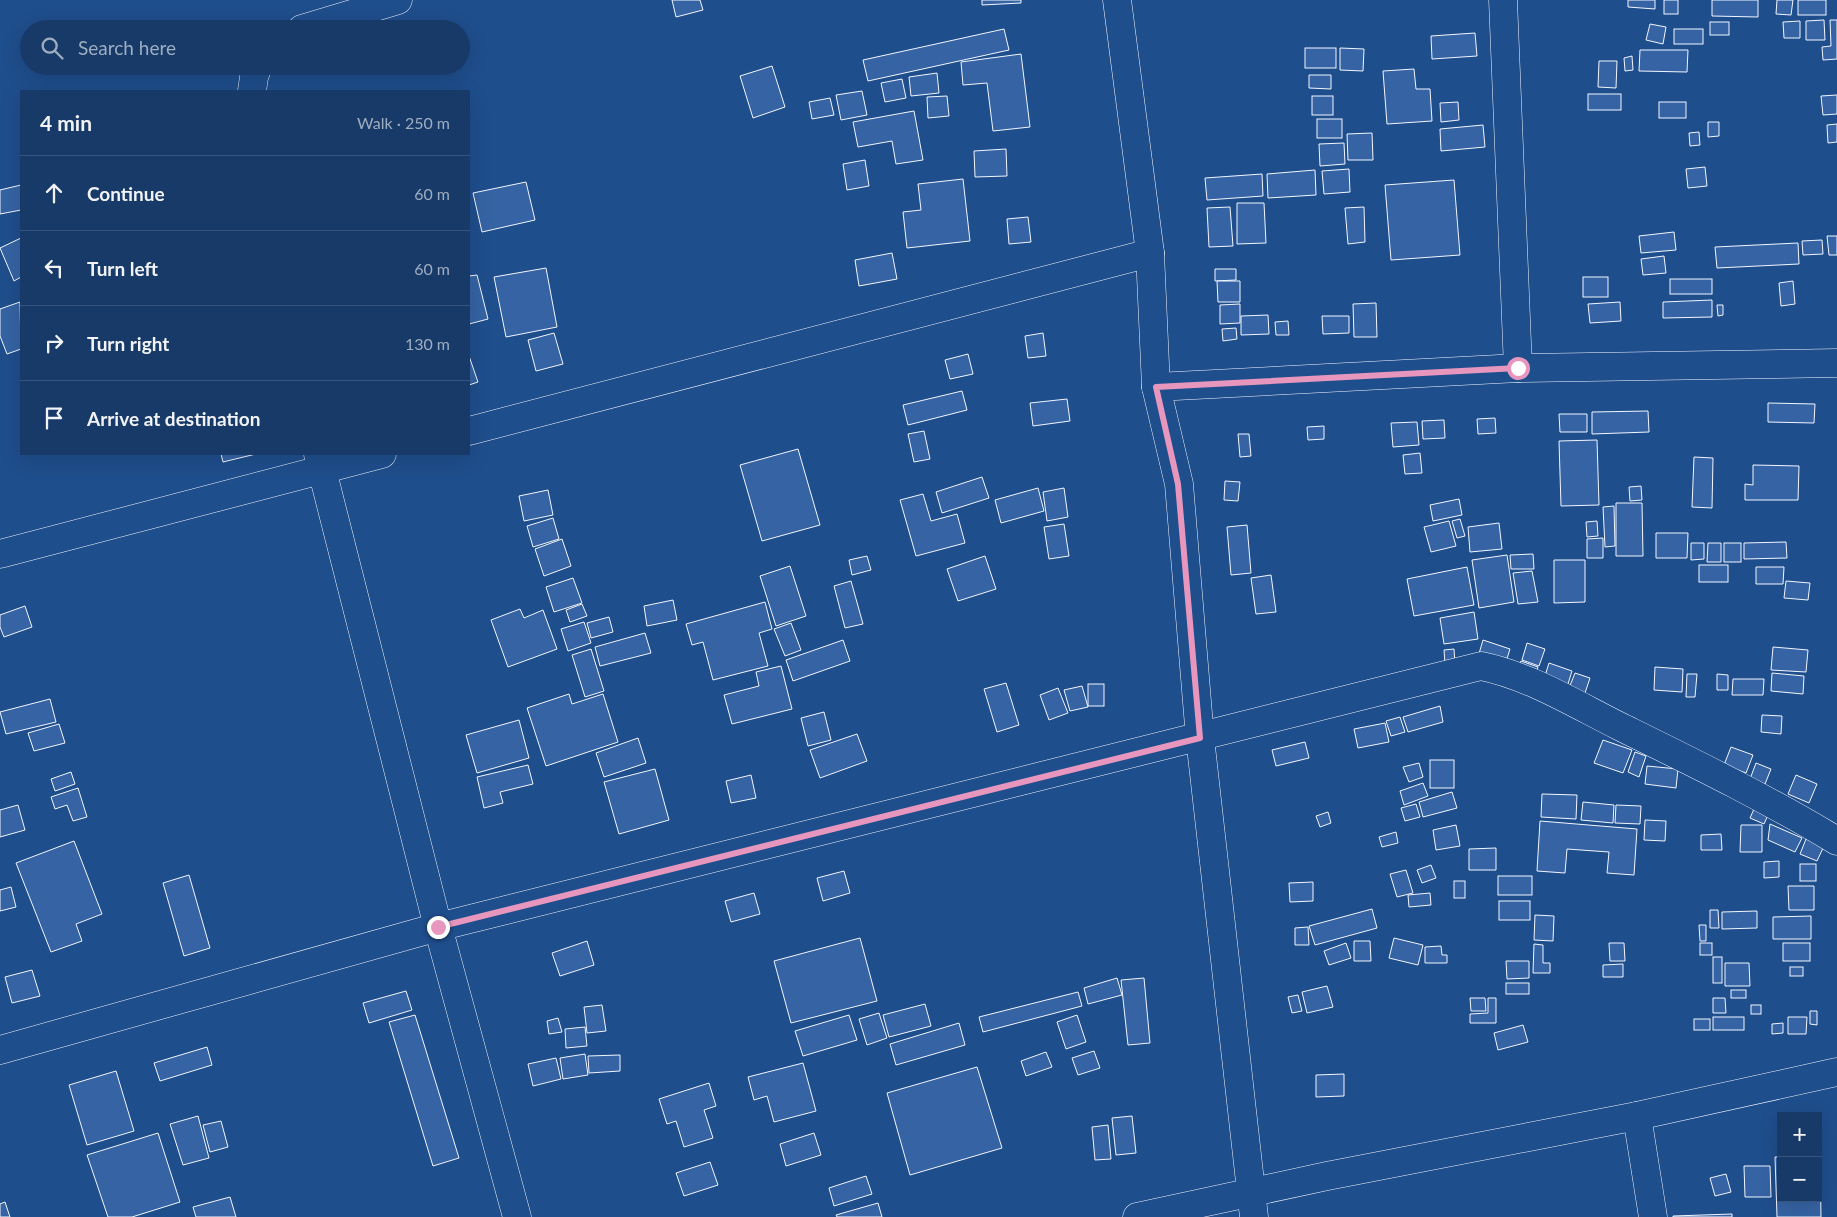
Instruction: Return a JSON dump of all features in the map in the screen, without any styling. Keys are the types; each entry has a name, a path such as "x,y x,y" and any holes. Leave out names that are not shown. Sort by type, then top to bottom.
{"street":[{"path":"332,20 398,0"},
{"path":"1117,0 1150,253 1156,387 1178,484 1200,738 1252,1205"},
{"path":"1503,0 1518,368"},
{"path":"252,90 255,75"},
{"path":"470,431 1150,253"},
{"path":"1156,387 1518,368 1837,363"},
{"path":"0,554 319,462 374,455"},
{"path":"319,462 438,927 517,1217"},
{"path":"0,1050 438,927 1200,738 1481,666 1500,670 1541,687 1775,803 1837,841"},
{"path":"1137,1217 1252,1205 1327,1176 1637,1116 1837,1072"},
{"path":"1637,1116 1653,1217"}],"building":[{"path":"672,0 700,0 703,10 676,17"},
{"path":"982,0 1021,0 1021,3 982,5"},
{"path":"1628,0 1655,0 1655,9 1628,7"},
{"path":"1664,0 1678,0 1678,14 1664,14"},
{"path":"1712,0 1758,0 1758,17 1712,16"},
{"path":"1777,0 1793,0 1791,15 1776,14"},
{"path":"1798,0 1826,0 1826,15 1798,15"},
{"path":"1824,20 1825,40 1806,40 1806,21"},
{"path":"1830,20 1837,20 1837,59 1823,60 1822,47 1831,46"},
{"path":"1800,21 1800,38 1784,38 1783,22"},
{"path":"1710,22 1729,22 1729,35 1710,35"},
{"path":"1650,24 1666,27 1663,44 1646,40"},
{"path":"1004,29 1009,50 868,81 863,60"},
{"path":"1674,29 1703,29 1703,44 1674,44"},
{"path":"1475,33 1477,56 1432,59 1431,36"},
{"path":"1305,48 1336,48 1336,68 1305,68"},
{"path":"1340,48 1364,49 1363,71 1340,70"},
{"path":"1640,50 1688,50 1687,72 1639,71"},
{"path":"1021,54 1030,127 993,131 987,83 963,85 961,62"},
{"path":"1632,56 1633,70 1625,71 1624,58"},
{"path":"1599,61 1617,61 1616,88 1598,87"},
{"path":"772,66 785,107 753,118 740,76"},
{"path":"1414,69 1416,89 1430,89 1432,121 1387,124 1383,71"},
{"path":"937,73 939,93 911,96 909,77"},
{"path":"1309,75 1331,75 1331,89 1309,88"},
{"path":"902,79 906,98 885,102 881,83"},
{"path":"862,91 867,115 841,120 836,95"},
{"path":"1588,94 1621,94 1621,110 1588,110"},
{"path":"1837,95 1837,114 1823,115 1821,96"},
{"path":"947,96 949,116 928,118 927,97"},
{"path":"1312,96 1333,96 1333,115 1312,115"},
{"path":"830,98 834,115 812,119 809,102"},
{"path":"1458,102 1459,120 1441,122 1440,103"},
{"path":"1659,102 1686,102 1686,118 1659,118"},
{"path":"914,111 923,160 896,164 892,141 858,147 853,122"},
{"path":"1317,119 1342,119 1342,138 1317,138"},
{"path":"1708,122 1719,122 1719,136 1708,137"},
{"path":"1837,124 1837,142 1828,143 1827,125"},
{"path":"1483,125 1485,147 1441,151 1440,129"},
{"path":"1699,132 1700,145 1690,146 1689,133"},
{"path":"1372,133 1373,160 1348,160 1347,134"},
{"path":"1344,143 1345,164 1320,166 1319,144"},
{"path":"1006,149 1007,176 975,177 974,151"},
{"path":"865,160 869,186 847,190 843,164"},
{"path":"1705,167 1707,186 1688,188 1686,169"},
{"path":"1349,169 1350,192 1324,194 1322,171"},
{"path":"1315,170 1316,195 1268,198 1267,174"},
{"path":"1262,174 1263,196 1207,200 1205,178"},
{"path":"963,179 970,241 907,248 903,212 921,210 918,184"},
{"path":"1454,180 1460,255 1391,260 1385,185"},
{"path":"526,182 535,220 482,232 473,193"},
{"path":"20,185 20,210 0,214 0,190"},
{"path":"1237,203 1264,203 1266,243 1237,244"},
{"path":"1230,207 1233,246 1209,247 1207,208"},
{"path":"1364,207 1365,242 1348,244 1345,208"},
{"path":"1028,217 1031,242 1009,244 1007,219"},
{"path":"1674,232 1676,250 1641,253 1639,236"},
{"path":"1827,236 1837,236 1837,255 1829,255"},
{"path":"20,238 20,278 14,281 0,248"},
{"path":"1822,240 1823,254 1803,255 1802,241"},
{"path":"1798,243 1799,264 1717,268 1715,247"},
{"path":"892,253 897,279 859,286 855,260"},
{"path":"1664,256 1666,273 1643,275 1641,259"},
{"path":"546,268 557,327 506,337 494,277"},
{"path":"1215,269 1236,269 1236,280 1215,281"},
{"path":"477,275 488,319 470,324 470,276"},
{"path":"1583,277 1608,277 1608,297 1583,297"},
{"path":"1670,279 1712,279 1712,294 1670,294"},
{"path":"1217,281 1240,281 1240,302 1218,302"},
{"path":"1793,281 1795,304 1781,306 1779,283"},
{"path":"1712,300 1712,317 1663,318 1663,302"},
{"path":"20,302 20,349 7,354 0,336 0,309"},
{"path":"1620,302 1621,321 1590,323 1588,304"},
{"path":"1376,303 1377,337 1354,337 1353,304"},
{"path":"1240,304 1240,323 1220,324 1220,305"},
{"path":"1717,305 1723,305 1723,315 1718,316"},
{"path":"1268,315 1269,334 1241,335 1241,316"},
{"path":"1322,316 1349,316 1349,333 1323,334"},
{"path":"1288,321 1289,335 1276,335 1275,322"},
{"path":"1236,328 1237,339 1223,341 1222,329"},
{"path":"554,333 563,364 536,371 528,340"},
{"path":"1043,333 1046,356 1028,358 1025,336"},
{"path":"968,354 973,374 950,379 945,360"},
{"path":"470,359 478,382 470,385"},
{"path":"962,391 967,410 908,425 903,405"},
{"path":"1067,399 1070,421 1033,426 1030,403"},
{"path":"1768,403 1815,404 1814,423 1768,422"},
{"path":"1648,411 1649,432 1592,434 1592,412"},
{"path":"1559,414 1587,414 1587,432 1560,432"},
{"path":"1495,418 1496,433 1478,434 1477,419"},
{"path":"1444,420 1445,438 1423,439 1422,421"},
{"path":"1417,422 1419,445 1393,447 1391,423"},
{"path":"1324,426 1324,439 1308,440 1307,427"},
{"path":"924,431 930,459 914,462 908,434"},
{"path":"1238,434 1249,434 1251,456 1240,457"},
{"path":"1597,440 1599,505 1561,506 1559,441"},
{"path":"798,449 820,525 762,541 740,465"},
{"path":"1420,453 1422,473 1405,474 1403,455"},
{"path":"221,455 252,455 223,462"},
{"path":"1694,457 1713,458 1712,508 1692,507"},
{"path":"1753,465 1799,466 1798,500 1745,500 1745,484 1753,485"},
{"path":"982,477 989,498 942,513 936,492"},
{"path":"1225,481 1240,482 1238,501 1224,500"},
{"path":"1641,486 1642,500 1630,501 1629,487"},
{"path":"1038,488 1044,511 1001,523 995,500"},
{"path":"1064,488 1068,517 1047,521 1043,492"},
{"path":"548,490 553,515 524,521 519,496"},
{"path":"923,494 931,521 957,514 965,543 916,556 900,500"},
{"path":"1459,499 1462,515 1433,521 1430,505"},
{"path":"1616,503 1642,503 1643,556 1616,556"},
{"path":"1614,506 1615,546 1605,547 1603,507"},
{"path":"553,518 559,539 533,547 527,526"},
{"path":"1460,519 1465,536 1457,538 1452,521"},
{"path":"1449,521 1456,546 1431,552 1424,527"},
{"path":"1597,521 1598,536 1587,537 1586,522"},
{"path":"1499,523 1502,549 1470,552 1468,527"},
{"path":"1064,524 1069,556 1049,559 1044,527"},
{"path":"1247,525 1251,573 1231,575 1227,527"},
{"path":"1656,533 1688,533 1687,558 1656,558"},
{"path":"1603,538 1603,558 1587,558 1587,539"},
{"path":"562,539 571,566 544,576 535,549"},
{"path":"1786,542 1787,558 1744,559 1744,543"},
{"path":"1691,543 1704,543 1704,559 1691,560"},
{"path":"1708,543 1721,543 1721,562 1707,562"},
{"path":"1724,543 1741,543 1741,562 1724,562"},
{"path":"1533,554 1534,569 1511,569 1510,555"},
{"path":"1507,555 1514,602 1479,608 1472,560"},
{"path":"867,556 871,570 852,575 849,560"},
{"path":"985,556 996,589 958,601 947,569"},
{"path":"1554,560 1585,560 1585,602 1554,603"},
{"path":"1699,565 1728,565 1728,582 1699,582"},
{"path":"790,566 806,616 776,626 760,576"},
{"path":"1467,567 1474,605 1414,616 1407,579"},
{"path":"1756,567 1784,567 1783,584 1756,584"},
{"path":"1532,571 1538,602 1518,604 1513,573"},
{"path":"1271,575 1276,612 1256,614 1251,578"},
{"path":"573,578 582,603 554,612 546,587"},
{"path":"851,581 863,624 845,628 834,586"},
{"path":"1786,581 1810,583 1808,600 1784,598"},
{"path":"673,600 677,620 647,626 644,606"},
{"path":"765,602 772,629 759,633 768,666 713,680 703,642 692,645 686,624"},
{"path":"582,604 587,616 570,622 566,610"},
{"path":"25,606 32,627 4,637 0,627 0,615"},
{"path":"520,609 524,618 543,610 557,649 508,667 491,620"},
{"path":"1474,612 1478,639 1444,644 1440,618"},
{"path":"609,617 613,632 591,638 587,623"},
{"path":"584,622 591,643 568,651 561,629"},
{"path":"791,623 801,650 785,656 774,629"},
{"path":"645,633 651,653 600,666 595,647"},
{"path":"843,640 850,661 793,681 786,660"},
{"path":"1483,640 1510,649 1505,665 1478,657"},
{"path":"1527,643 1545,649 1539,666 1522,660"},
{"path":"1773,647 1808,650 1806,672 1771,670"},
{"path":"591,649 604,691 585,697 572,655"},
{"path":"1454,649 1455,664 1445,664 1444,650"},
{"path":"1521,661 1538,667 1534,677 1518,671"},
{"path":"1549,663 1572,671 1567,687 1544,679"},
{"path":"781,666 792,709 732,724 724,695 759,686 756,672"},
{"path":"1655,667 1683,669 1682,692 1654,690"},
{"path":"1575,673 1590,678 1585,693 1569,688"},
{"path":"1772,673 1804,676 1803,694 1771,691"},
{"path":"1687,674 1697,674 1695,697 1686,697"},
{"path":"1717,674 1728,675 1728,690 1717,690"},
{"path":"1733,679 1764,679 1763,695 1732,695"},
{"path":"1006,683 1019,725 997,732 984,689"},
{"path":"1088,684 1104,684 1104,706 1088,706"},
{"path":"1082,686 1088,707 1070,711 1064,690"},
{"path":"1058,688 1068,713 1049,720 1040,695"},
{"path":"569,694 572,704 603,694 618,742 546,766 527,708"},
{"path":"50,699 56,722 6,734 0,712"},
{"path":"1440,706 1443,722 1408,732 1403,717"},
{"path":"824,712 831,740 808,746 801,718"},
{"path":"1762,715 1782,716 1781,734 1761,732"},
{"path":"1400,717 1405,732 1391,736 1386,721"},
{"path":"519,720 529,758 477,773 466,735"},
{"path":"1385,723 1389,742 1358,748 1354,729"},
{"path":"59,724 65,743 34,751 28,733"},
{"path":"857,734 867,761 820,778 810,750"},
{"path":"638,738 646,763 604,777 596,753"},
{"path":"1603,740 1632,750 1623,773 1594,763"},
{"path":"1305,742 1309,758 1276,766 1272,750"},
{"path":"1731,747 1753,755 1746,773 1724,765"},
{"path":"1635,752 1646,756 1639,777 1628,772"},
{"path":"1430,760 1454,760 1454,788 1430,788"},
{"path":"1419,763 1423,777 1409,782 1403,767"},
{"path":"1756,763 1771,769 1765,784 1750,779"},
{"path":"528,765 533,784 500,792 503,803 484,808 477,777"},
{"path":"1647,766 1678,769 1676,788 1645,784"},
{"path":"655,769 669,820 619,834 604,782"},
{"path":"71,772 75,784 55,791 51,779"},
{"path":"751,775 756,798 731,803 726,781"},
{"path":"1796,775 1817,784 1809,803 1788,794"},
{"path":"1423,783 1428,796 1404,805 1400,791"},
{"path":"78,788 87,817 73,821 67,805 55,809 51,797"},
{"path":"1452,792 1457,808 1423,817 1419,802"},
{"path":"1542,794 1577,795 1576,819 1541,817"},
{"path":"1583,802 1614,805 1613,823 1581,820"},
{"path":"1416,804 1420,817 1405,821 1401,808"},
{"path":"18,805 25,830 0,837 0,810"},
{"path":"1616,805 1641,806 1640,824 1615,823"},
{"path":"1754,809 1768,815 1764,824 1750,818"},
{"path":"1328,812 1331,823 1320,827 1316,816"},
{"path":"1645,820 1666,821 1665,841 1644,840"},
{"path":"1540,821 1637,829 1634,875 1607,873 1609,852 1567,849 1565,873 1537,871"},
{"path":"1770,824 1802,838 1795,852 1768,840"},
{"path":"1456,825 1460,846 1436,850 1433,830"},
{"path":"1741,825 1762,825 1762,852 1740,852"},
{"path":"1396,832 1398,843 1382,847 1379,837"},
{"path":"1721,834 1722,850 1701,850 1701,835"},
{"path":"1806,839 1824,846 1817,861 1800,854"},
{"path":"74,841 102,914 76,924 82,941 51,952 16,863"},
{"path":"1496,848 1496,870 1469,870 1469,849"},
{"path":"1779,861 1779,877 1764,878 1764,862"},
{"path":"1800,864 1816,864 1816,881 1800,881"},
{"path":"1431,865 1436,878 1422,883 1417,870"},
{"path":"1406,870 1413,893 1397,897 1390,874"},
{"path":"844,871 850,893 823,901 817,878"},
{"path":"189,875 210,948 184,956 163,883"},
{"path":"1498,876 1532,876 1532,895 1498,895"},
{"path":"1454,881 1465,881 1465,898 1454,898"},
{"path":"1313,882 1313,901 1290,902 1289,883"},
{"path":"1788,886 1814,886 1814,910 1789,910"},
{"path":"11,887 16,907 0,911 0,890"},
{"path":"754,893 760,914 731,922 725,901"},
{"path":"1430,893 1431,905 1409,907 1408,895"},
{"path":"1499,901 1530,901 1530,920 1499,920"},
{"path":"1372,909 1377,928 1315,945 1309,926"},
{"path":"1710,910 1718,910 1719,928 1710,928"},
{"path":"1757,911 1757,928 1722,929 1722,912"},
{"path":"1535,915 1554,916 1553,941 1534,940"},
{"path":"1811,916 1811,939 1773,939 1773,917"},
{"path":"1699,925 1706,925 1706,941 1700,941"},
{"path":"1308,927 1309,945 1295,945 1295,928"},
{"path":"860,938 877,1001 791,1023 774,961"},
{"path":"1394,938 1423,945 1418,965 1389,958"},
{"path":"587,941 594,965 560,976 552,953"},
{"path":"1354,941 1370,941 1371,961 1354,961"},
{"path":"1346,943 1351,958 1329,965 1324,951"},
{"path":"1609,943 1624,943 1625,961 1610,961"},
{"path":"1700,943 1712,943 1712,955 1700,955"},
{"path":"1783,943 1810,943 1810,961 1783,961"},
{"path":"1534,944 1543,945 1543,963 1550,963 1550,973 1533,973"},
{"path":"1441,946 1442,955 1447,955 1447,963 1425,963 1425,947"},
{"path":"1713,957 1722,957 1722,983 1713,983"},
{"path":"1506,961 1529,961 1529,978 1507,979"},
{"path":"1725,963 1749,963 1750,986 1725,986"},
{"path":"1623,964 1623,977 1603,977 1603,965"},
{"path":"1790,967 1803,967 1803,976 1790,976"},
{"path":"32,970 40,996 12,1003 5,977"},
{"path":"1117,978 1122,995 1088,1004 1084,988"},
{"path":"1144,978 1150,1043 1128,1045 1121,980"},
{"path":"1506,983 1529,983 1529,994 1506,994"},
{"path":"1327,986 1333,1007 1307,1013 1302,992"},
{"path":"1731,990 1746,990 1746,998 1731,998"},
{"path":"406,991 412,1010 369,1023 363,1003"},
{"path":"1078,992 1082,1006 983,1032 979,1017"},
{"path":"1298,995 1302,1011 1292,1013 1288,997"},
{"path":"1470,998 1485,998 1486,1011 1471,1011"},
{"path":"1488,998 1496,998 1496,1023 1470,1023 1470,1014 1488,1013"},
{"path":"1713,998 1725,998 1726,1013 1713,1013"},
{"path":"925,1004 931,1026 889,1037 883,1015"},
{"path":"602,1005 606,1031 587,1033 584,1007"},
{"path":"1751,1005 1761,1005 1761,1014 1751,1014"},
{"path":"1810,1011 1817,1011 1817,1025 1810,1024"},
{"path":"879,1013 887,1038 867,1045 859,1019"},
{"path":"415,1015 459,1158 433,1166 389,1022"},
{"path":"849,1015 857,1040 803,1056 795,1031"},
{"path":"1077,1015 1086,1042 1066,1049 1057,1022"},
{"path":"1713,1017 1744,1017 1744,1030 1713,1030"},
{"path":"1788,1017 1807,1017 1806,1034 1788,1034"},
{"path":"558,1018 562,1032 549,1034 547,1021"},
{"path":"1694,1019 1710,1019 1710,1030 1694,1030"},
{"path":"959,1023 965,1045 896,1065 890,1044"},
{"path":"1783,1023 1783,1033 1772,1034 1772,1024"},
{"path":"1523,1025 1528,1042 1498,1050 1494,1033"},
{"path":"585,1027 587,1046 566,1048 565,1029"},
{"path":"207,1047 212,1065 160,1081 154,1063"},
{"path":"1094,1051 1100,1068 1078,1075 1072,1058"},
{"path":"1046,1052 1052,1067 1026,1076 1021,1061"},
{"path":"585,1054 588,1075 563,1079 560,1058"},
{"path":"620,1055 620,1071 589,1073 588,1056"},
{"path":"556,1058 561,1079 533,1086 528,1064"},
{"path":"803,1063 816,1111 774,1122 767,1096 754,1100 748,1077"},
{"path":"977,1067 1002,1148 910,1175 887,1093"},
{"path":"116,1071 134,1131 87,1145 69,1085"},
{"path":"1344,1074 1344,1096 1316,1097 1316,1075"},
{"path":"709,1083 716,1106 704,1110 713,1138 684,1147 676,1121 667,1124 659,1099"},
{"path":"198,1116 209,1158 183,1165 170,1124"},
{"path":"1132,1116 1136,1153 1116,1155 1112,1118"},
{"path":"221,1121 228,1147 210,1152 203,1125"},
{"path":"1108,1125 1111,1159 1095,1160 1092,1127"},
{"path":"158,1133 180,1202 132,1217 108,1217 87,1155"},
{"path":"814,1133 821,1155 786,1166 780,1144"},
{"path":"1775,1157 1777,1157 1777,1202 1821,1202 1821,1217 1777,1217"},
{"path":"710,1162 718,1185 684,1196 676,1173"},
{"path":"1744,1166 1770,1166 1771,1197 1745,1197"},
{"path":"1726,1174 1731,1192 1715,1196 1710,1178"},
{"path":"866,1176 872,1194 834,1206 829,1188"},
{"path":"230,1197 236,1217 196,1217 193,1207"},
{"path":"5,1202 10,1217 0,1217 0,1204"},
{"path":"878,1203 882,1217 837,1217 836,1215"},
{"path":"1732,1214 1732,1217 1673,1217 1673,1216"}],"route":[{"path":"438,927 1200,738 1178,484 1156,387 1518,368"}]}
